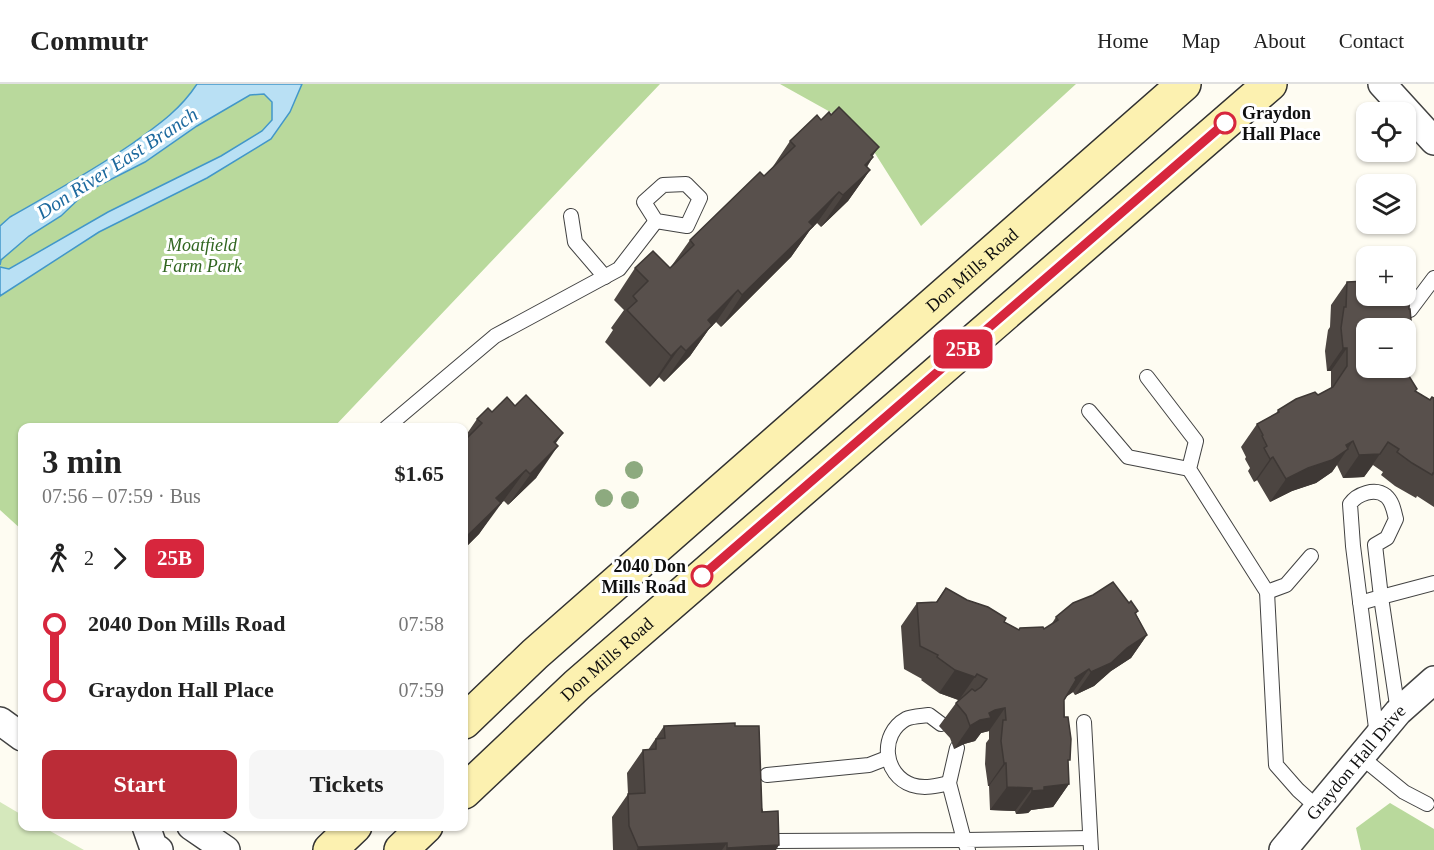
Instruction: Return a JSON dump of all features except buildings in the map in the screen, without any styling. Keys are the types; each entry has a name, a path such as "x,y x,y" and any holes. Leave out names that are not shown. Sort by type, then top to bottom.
{"main road":[{"name":"Don Mills Road","path":"468,718 535,654 1185,84"},
{"name":"Don Mills Road","path":"468,788 586,677 1270,84"},
{"path":"330,850 350,831"},
{"path":"401,850 421,831"}],"street":[{"path":"1382,84 1434,141"},
{"name":"Graydon Hall Drive","path":"1283,850 1398,712 1434,681"},
{"path":"0,721 18,734"},
{"path":"148,831 153,846 159,850"},
{"path":"198,831 226,850"}],"lane":[{"path":"571,216 575,242 605,277"},
{"path":"392,423 495,336 619,269 656,221"},
{"path":"1410,310 1434,278"},
{"path":"1147,377 1196,441 1190,469 1267,592 1276,765 1318,808"},
{"path":"1089,411 1128,457 1190,469"},
{"path":"1353,546 1375,545 1387,538 1396,519 1392,504 1385,495 1367,493 1354,498 1350,504 1353,546 1360,603 1369,746 1404,792 1427,804"},
{"path":"1375,545 1398,712"},
{"path":"1267,592 1286,585 1311,556"},
{"path":"1360,603 1434,583"},
{"path":"941,724 930,715 907,718 890,735 887,758 896,776 912,785 928,787 949,783"},
{"path":"775,841 966,845 1090,844 1084,722"},
{"path":"957,748 949,783 966,845"},
{"path":"767,775 869,765 887,758"}],"green space":[{"name":"Moatfield Farm Park","path":"0,84 660,84 338,423 18,423 18,526 0,510"},
{"path":"780,84 1076,84 921,226 859,128"},
{"path":"0,802 18,813 18,831 50,831 84,850 0,850"},
{"path":"1390,803 1434,829 1434,850 1361,850 1356,828"}],"water":[{"name":"Don River East Branch","path":"197,84 302,84 290,112 271,139 207,178 99,232 0,296 0,267 9,269 108,212 221,156 262,131 272,120 272,102 264,94 250,95 197,126 145,162 86,192 61,216 29,236 1,260 0,265 0,226 10,217 88,172 142,136 176,109"}],"bus line":[{"name":"25B","path":"702,576 1225,123"}],"place":[{"name":"Graydon Hall Place","path":"1225,123"},
{"name":"2040 Don Mills Road","path":"702,576"}]}
